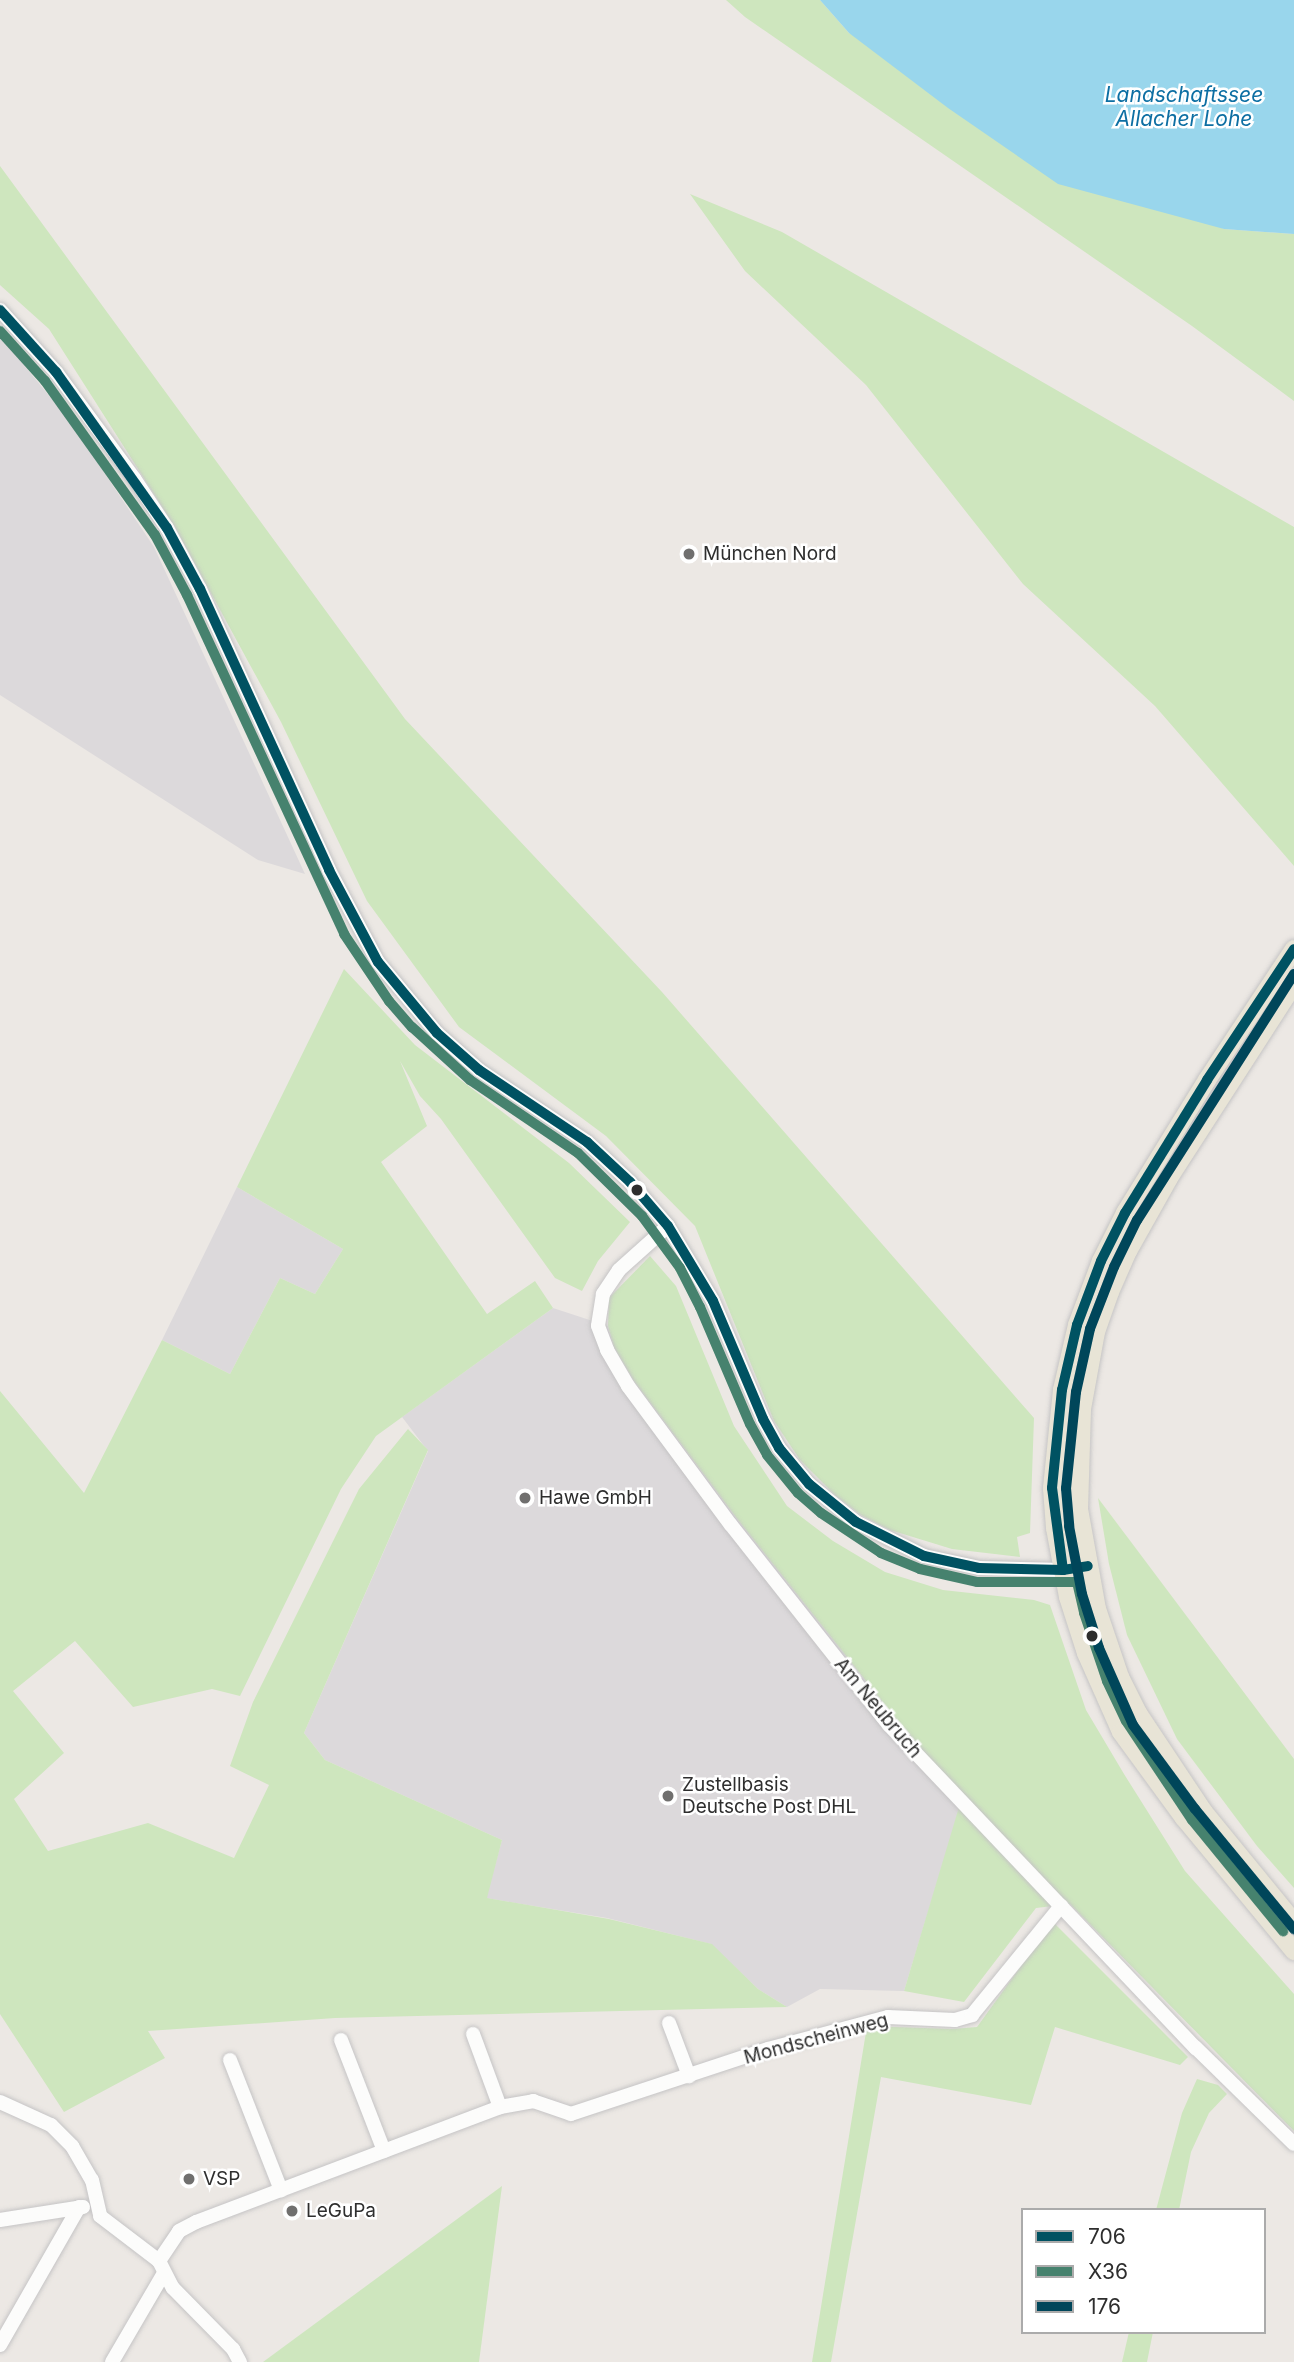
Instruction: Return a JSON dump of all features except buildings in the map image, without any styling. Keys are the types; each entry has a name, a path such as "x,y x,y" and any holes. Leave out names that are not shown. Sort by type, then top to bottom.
{"main road":[{"path":"1294,949 1207,1080 1125,1213 1101,1261 1077,1325 1062,1390 1052,1488 1063,1570 1086,1653 1121,1732 1184,1818 1294,1951"},
{"path":"1294,984 1169,1178 1128,1251 1096,1332 1082,1409 1079,1509 1097,1609 1112,1654 1139,1713 1203,1811 1294,1922"}],"street":[{"path":"0,310 63,382 167,528 200,589 329,870 378,962 421,1017 437,1032 479,1070 587,1142 629,1182 668,1226 713,1301 763,1419 779,1448 808,1484 830,1503 877,1534 924,1556 979,1568 1063,1570 1088,1566"},
{"name":"Am Neubruch","path":"668,1226 619,1270 603,1294 598,1326 607,1350 628,1386 731,1525 889,1725 1196,2048 1294,2144"},
{"name":"Mondscheinweg","path":"112,2362 179,2231 500,2107 533,2101 571,2114 768,2049 888,2017 955,2020 972,2015 1061,1906"},
{"path":"669,2022 689,2076"},
{"path":"473,2034 500,2107"},
{"path":"341,2040 384,2151"},
{"path":"230,2060 281,2190"},
{"path":"0,2102 51,2125 72,2146 92,2180 98,2212"},
{"path":"0,2345 79,2207"},
{"path":"0,2220 79,2207 98,2212 162,2267 173,2288 233,2349 240,2362"}],"shaded area":[{"path":"0,336 69,420 154,547 305,874 258,860 0,695"},
{"path":"237,1187 343,1249 315,1294 280,1278 230,1374 162,1340"},
{"path":"553,1308 608,1326 614,1347 634,1381 738,1520 897,1720 963,1797 904,1991 820,1989 787,2007 758,1989 711,1944 607,1918 486,1898 502,1840 325,1760 304,1733 428,1451 402,1417"}],"green space":[{"path":"726,0 820,0 849,33 1224,229 1294,234 1294,401 1192,326 745,17"},
{"path":"0,166 405,719 662,992 1034,1418 1030,1533 1017,1537 1020,1557 952,1549 890,1530 861,1515 835,1495 800,1460 774,1421 695,1226 606,1136 459,1027 367,901 281,722 175,527 49,329 0,285"},
{"path":"690,194 782,232 1294,527 1294,866 1155,706 1023,584 866,385 745,271"},
{"path":"344,969 415,1045 569,1163 630,1222 598,1261 582,1291 555,1278 441,1119 420,1096 400,1061 427,1126 381,1162 487,1314 535,1281 553,1308 376,1436 341,1489 240,1696 212,1689 133,1707 75,1641 13,1691 64,1753 14,1799 48,1851 148,1823 234,1858 269,1785 230,1766 253,1702 359,1489 408,1429 428,1450 304,1733 325,1760 502,1840 487,1898 609,1919 712,1944 758,1989 787,2007 335,2018 148,2031 165,2058 64,2112 0,2014 0,1391 84,1493 162,1340 230,1374 280,1278 315,1294 343,1249 237,1187"},
{"path":"650,1256 676,1286 734,1426 787,1506 833,1541 885,1572 943,1590 1034,1600 1050,1605 1086,1710 1124,1774 1185,1871 1294,1994 1294,2131 1070,1904 1036,1908 964,2002 904,1991 962,1797 897,1720 738,1520 634,1381 614,1347 608,1326 609,1298"},
{"path":"1098,1498 1294,1759 1294,1888 1257,1846 1177,1739 1127,1635 1109,1564"},
{"path":"1053,1922 1188,2057 1180,2065 1055,2027 1031,2105 881,2077 831,2362 812,2362 867,2026 952,2029 977,2027"},
{"path":"1197,2079 1218,2085 1227,2094 1209,2113 1191,2152 1179,2208 1157,2208 1182,2113"},
{"path":"502,2186 479,2362 263,2362"},
{"path":"1129,2334 1153,2334 1147,2362 1122,2362"}],"water":[{"name":"Landschaftssee Allacher Lohe","path":"820,0 1294,0 1294,234 1224,229 1058,184 948,108 849,33"}],"transit line":[{"name":"706","path":"0,310 56,372 167,528 200,589 329,870 378,962 437,1033 479,1070 587,1142 630,1182 668,1226 713,1301 763,1419 779,1448 809,1484 856,1522 924,1556 979,1568 1063,1570 1088,1566"},
{"name":"X36","path":"0,331 45,381 155,535 187,595 344,934 389,1001 412,1027 470,1080 578,1153 642,1216 680,1268 700,1307 750,1424 767,1455 798,1493 821,1513 881,1553 920,1569 977,1582 1077,1582 1084,1613 1107,1681 1126,1721 1192,1820 1283,1931"},
{"name":"706","path":"1063,1570 1052,1488 1062,1390 1077,1325 1101,1261 1125,1213 1207,1080 1294,949"},
{"name":"176","path":"1294,974 1137,1220 1114,1267 1090,1329 1076,1392 1066,1488 1069,1526 1082,1594 1099,1648 1133,1725 1195,1809 1294,1929"}],"place":[{"name":"München Nord","path":"689,554"},
{"name":"Hawe GmbH","path":"525,1498"},
{"name":"Zustellbasis Deutsche Post DHL","path":"668,1796"},
{"name":"VSP","path":"189,2179"},
{"name":"LeGuPa","path":"292,2211"}]}
